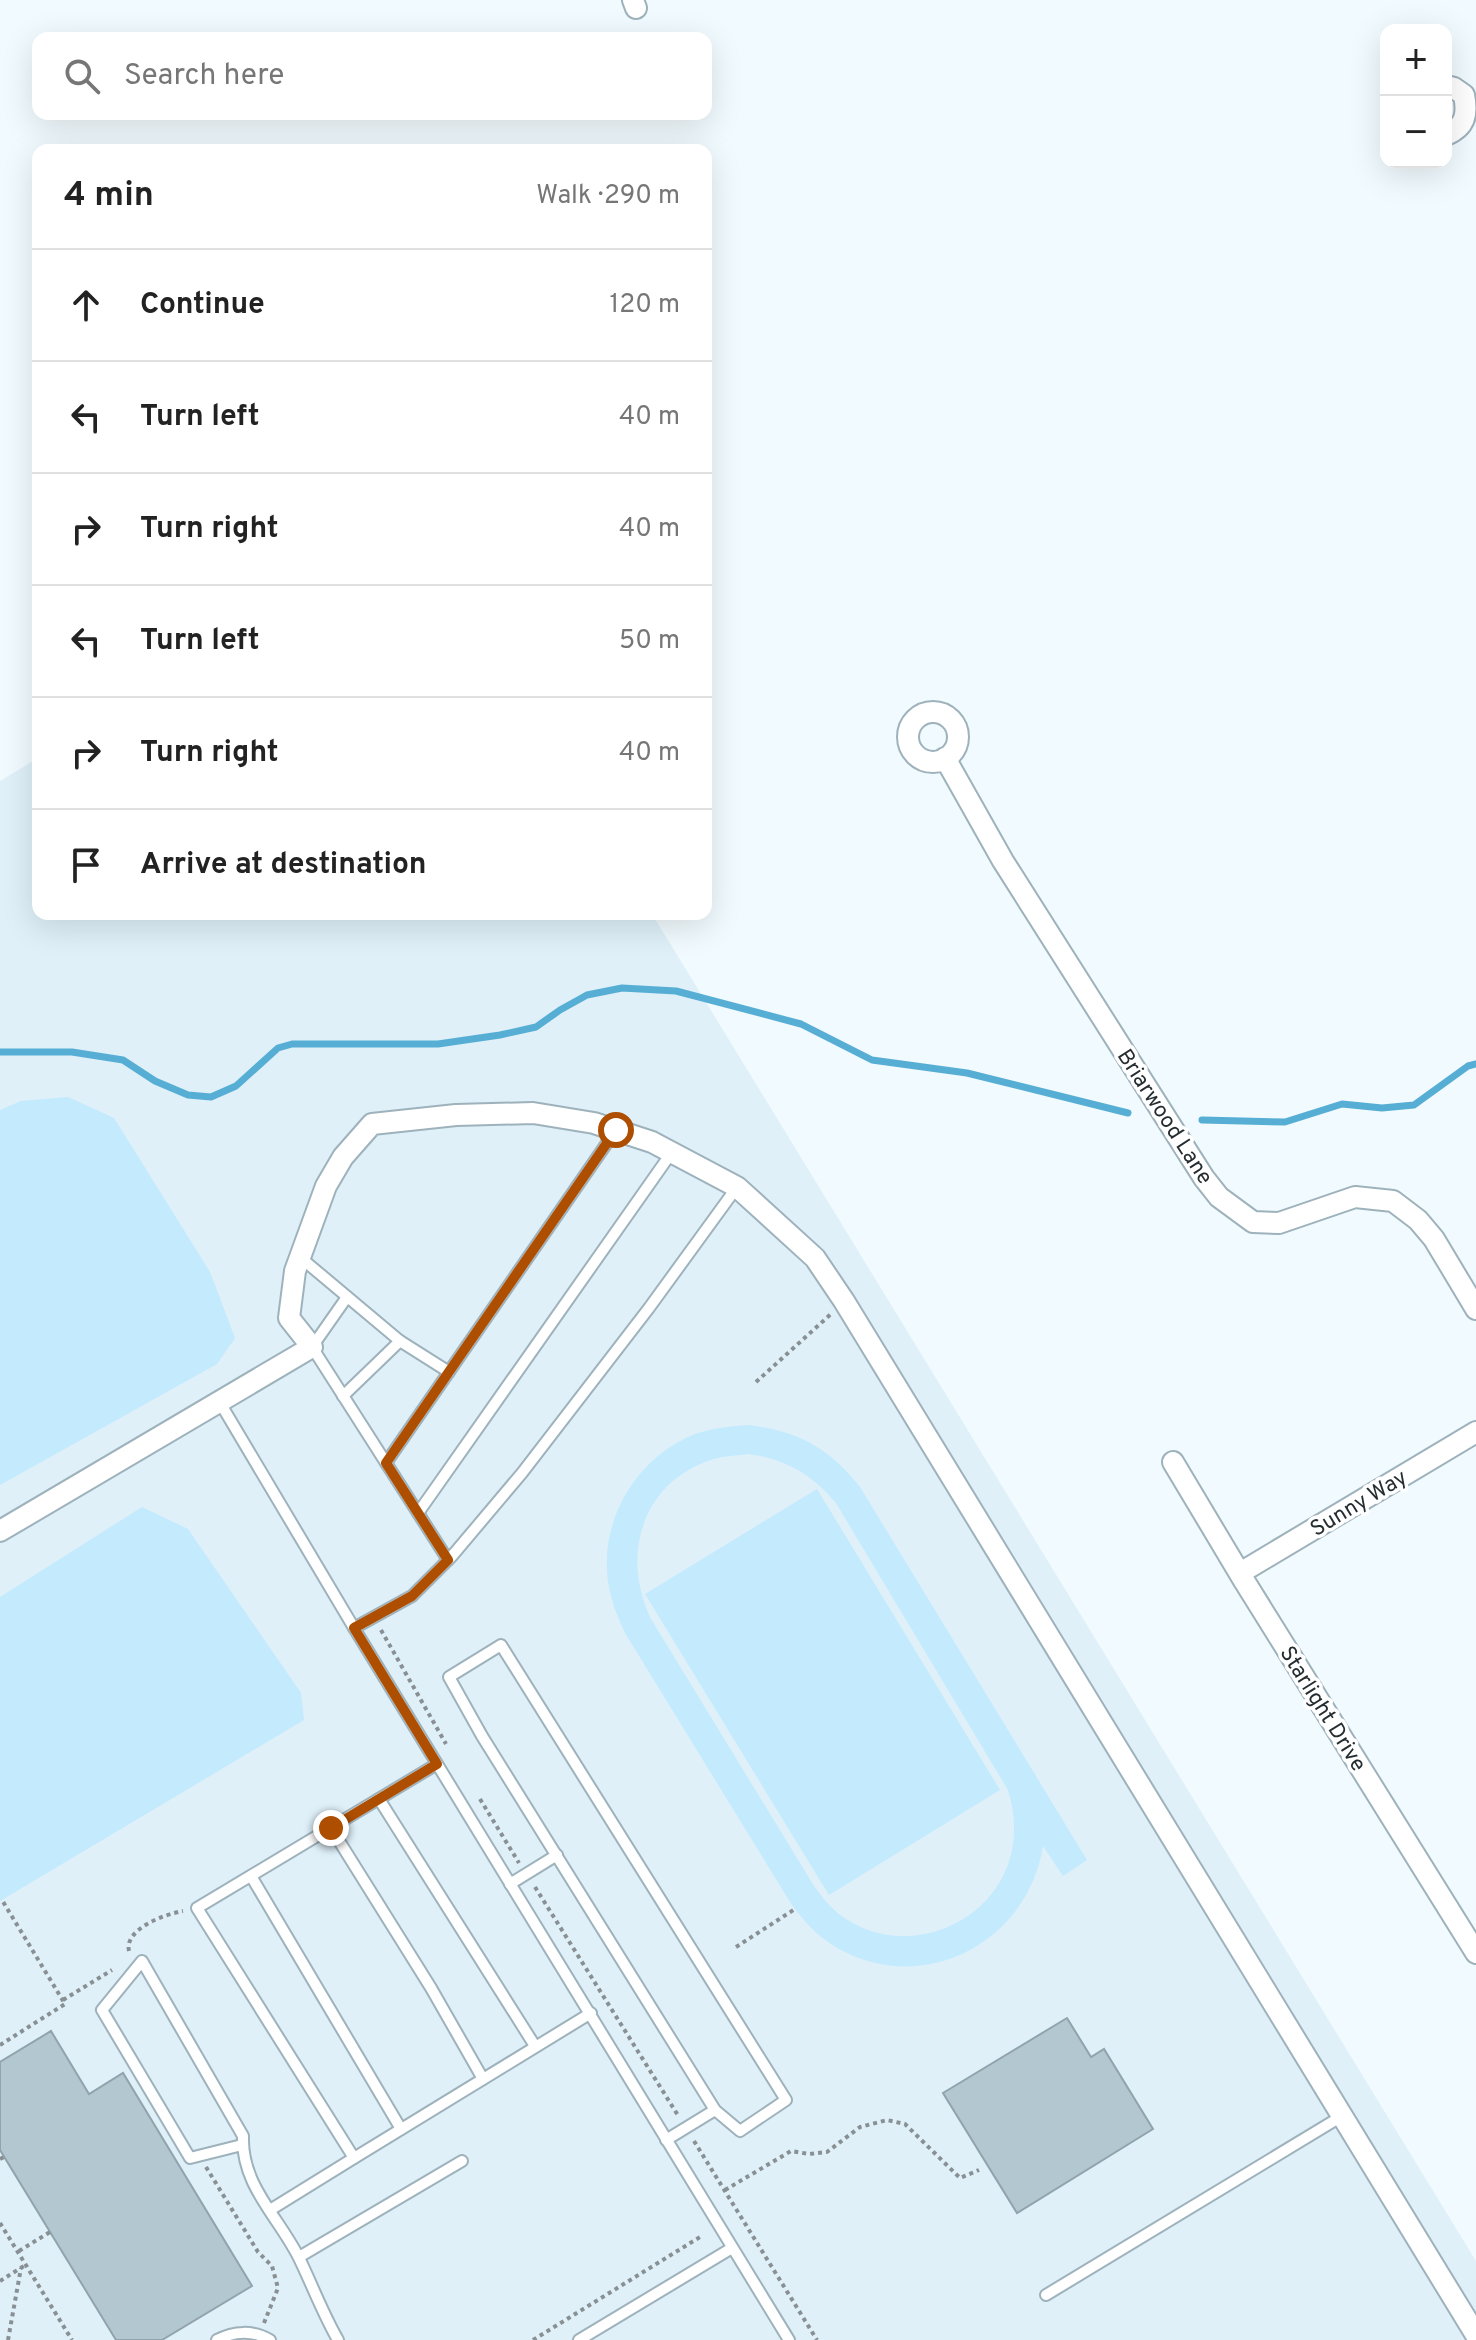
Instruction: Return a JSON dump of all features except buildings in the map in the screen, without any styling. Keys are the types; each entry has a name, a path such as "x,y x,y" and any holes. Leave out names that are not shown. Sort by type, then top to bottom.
{"street":[{"path":"1452,132 1460,128 1467,112 1462,90"},
{"name":"Briarwood Lane","path":"945,758 1003,861 1219,1197 1253,1222 1279,1223 1355,1197 1393,1201 1418,1220 1434,1239 1476,1309"},
{"path":"0,1531 312,1347 289,1318 295,1271 326,1186 343,1157 372,1124 456,1115 533,1113 594,1123 652,1142 737,1187 815,1258 844,1301 1476,2335"},
{"name":"Sunny Way","path":"1240,1573 1476,1432"},
{"name":"Starlight Drive","path":"1173,1462 1476,1953"}],"lane":[{"path":"386,1463 616,1130"},
{"path":"418,1513 672,1152"},
{"path":"354,1628 412,1596 448,1560 522,1473 737,1187"},
{"path":"301,1258 400,1341 449,1372"},
{"path":"347,1297 312,1347 448,1560"},
{"path":"343,1396 400,1341"},
{"path":"219,1401 789,2340"},
{"path":"501,1645 786,2100 740,2131 715,2110 482,1736 449,1677 501,1645"},
{"path":"354,2158 197,1908 437,1764"},
{"path":"379,1799 535,2046"},
{"path":"331,1828 431,1988 483,2079"},
{"path":"510,1884 557,1855"},
{"path":"251,1876 401,2129"},
{"path":"242,2145 190,2158 102,2010 142,1961 243,2136 242,2145 253,2187 299,2257 338,2340"},
{"path":"270,2210 591,2013"},
{"path":"666,2140 715,2110"},
{"path":"1046,2295 1342,2116"},
{"path":"299,2257 462,2161"},
{"path":"579,2340 732,2248"},
{"path":"217,2340 232,2332 258,2337"}],"path":[{"path":"756,1382 844,1301"},
{"path":"373,1617 452,1756"},
{"path":"477,1795 817,2340"},
{"path":"0,2045 65,2004 2,1900"},
{"path":"736,1947 795,1909"},
{"path":"725,2190 791,2151 809,2154 827,2152 860,2127 887,2120 905,2124 960,2178 979,2170"},
{"path":"199,2155 258,2252 272,2266 278,2288 258,2337"},
{"path":"0,2223 72,2340"},
{"path":"19,2251 50,2232"},
{"path":"533,2340 700,2237"},
{"path":"0,2281 27,2264"},
{"path":"8,2340 21,2268"}],"shaded area":[{"path":"32,762 32,920 656,920 1476,2261 1476,2340 0,2340 0,781"},
{"path":"68,1097 114,1118 210,1272 235,1338 217,1364 0,1485 0,1110 21,1101"},
{"path":"749,1425 783,1432 811,1444 836,1461 860,1487 1087,1860 1063,1876 1043,1846 1034,1878 1019,1906 998,1930 973,1948 944,1961 914,1966 881,1964 840,1950 809,1925 790,1902 625,1633 618,1616 609,1587 609,1539 615,1517 638,1476 674,1445 695,1434","holes":["748,1454 786,1464 808,1476 836,1503 1008,1790 1014,1835 1003,1876 988,1898 968,1916 945,1928 920,1935 893,1936 867,1930 831,1907 814,1886 651,1619 642,1596 638,1573 642,1528 651,1507 665,1489 683,1474 721,1457"]},
{"path":"817,1489 1000,1790 829,1895 645,1594"},
{"path":"142,1507 188,1529 301,1693 304,1720 0,1901 0,1597"}],"waterway":[{"path":"0,1052 72,1052 123,1060 155,1081 188,1095 211,1097 236,1086 278,1048 292,1044 438,1044 500,1035 536,1027 587,995 622,988 676,991 801,1024 872,1060 967,1073 1128,1113"},
{"path":"1202,1120 1285,1122 1342,1104 1382,1108 1414,1105 1468,1066 1476,1064"}],"route":[{"path":"331,1828 437,1764 354,1628 412,1596 448,1560 386,1463 616,1130"}]}
